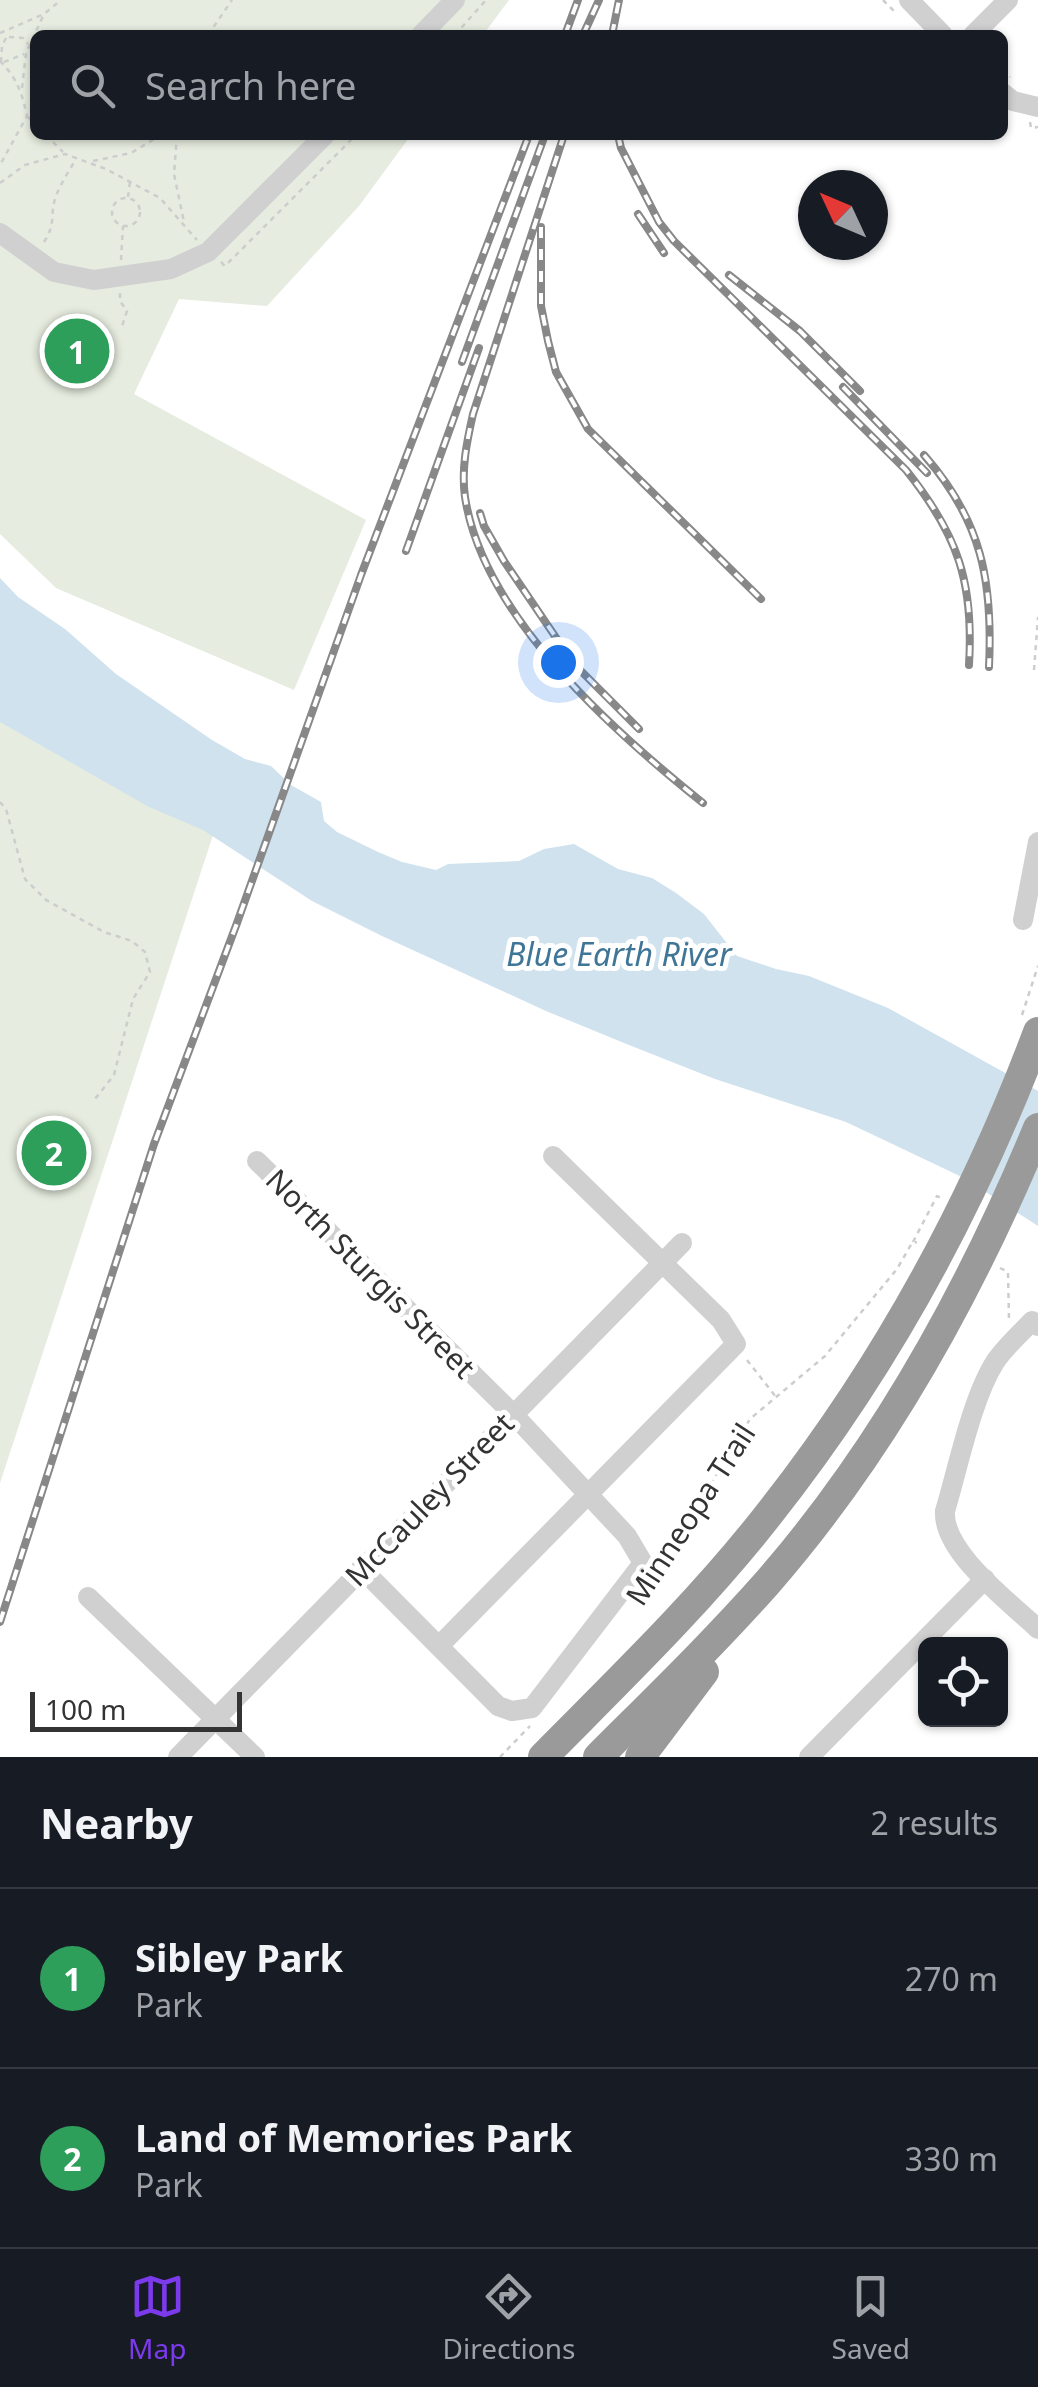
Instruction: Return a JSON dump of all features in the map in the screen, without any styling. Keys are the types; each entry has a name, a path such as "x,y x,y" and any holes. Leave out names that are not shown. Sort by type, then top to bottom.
{"highway":[{"path":"554,1755 580,1719 703,1591 812,1458 892,1338 938,1237 986,1160 1038,1032"},
{"path":"640,1757 878,1436 991,1261 1038,1128"},
{"path":"598,1757 768,1582"}],"street":[{"path":"908,0 938,30"},
{"path":"978,30 1008,0"},
{"path":"425,30 444,4"},
{"path":"1008,87 1013,101 1038,107"},
{"path":"0,232 54,272 94,280 171,269 208,252 320,140"},
{"path":"1023,920 1038,842"},
{"path":"439,1646 736,1344 721,1320 553,1156"},
{"name":"North Sturgis Street","path":"258,1162 512,1413 627,1536 648,1571"},
{"name":"McCauley Street","path":"178,1757 682,1243"},
{"path":"1035,1323 996,1361 984,1382 945,1511 948,1534 985,1579 1038,1629"},
{"path":"361,1568 498,1706 532,1716 648,1571"},
{"path":"810,1757 985,1579"},
{"path":"88,1598 255,1757"}],"path":[{"path":"30,118 14,75 1,62 2,46 8,35 61,0"},
{"path":"211,30 232,0"},
{"path":"459,30 486,0"},
{"path":"36,30 44,14"},
{"path":"0,33 22,38 29,45 22,93"},
{"path":"1,62 26,54"},
{"path":"0,165 28,116"},
{"path":"51,140 65,154 130,180 160,198 208,252 226,266 351,140"},
{"path":"88,162 131,153 153,140"},
{"path":"177,140 174,174 184,224"},
{"path":"0,183 25,165 65,154"},
{"path":"33,258 53,227 52,209 57,192 77,158"},
{"path":"128,198 130,180"},
{"path":"128,198 139,205 140,214 136,222 124,226 112,216 112,207 119,199 128,198"},
{"path":"1034,670 1038,617"},
{"path":"0,802 6,808 25,880 46,900 145,952 150,972 134,999 114,1076 95,1099"},
{"name":"Minneopa Trail","path":"648,1571 750,1418 825,1356 897,1269 937,1196"},
{"path":"912,1244 938,1237"},
{"path":"991,1261 1008,1272 1008,1308"},
{"path":"758,1374 777,1398"},
{"path":"500,1757 532,1716"}],"shaded area":[{"path":"0,0 509,0 487,30 30,30 30,140 407,140 359,206 267,306 179,299 134,394 366,520 294,690 56,588 0,534"},
{"path":"0,693 217,823 0,1483"}],"water":[{"name":"Blue Earth River","path":"0,578 18,597 65,629 116,674 212,740 245,759 271,766 291,785 321,802 324,821 337,832 402,862 436,870 448,864 519,861 544,849 574,844 618,869 652,878 676,893 704,914 737,956 809,976 888,1008 1038,1091 1038,1226 964,1178 846,1122 715,1079 629,1045 382,936 312,901 203,830 149,807 0,722"}],"railway":[{"path":"567,30 578,0"},
{"path":"585,30 599,0"},
{"path":"613,30 619,0"},
{"path":"0,1622 154,1144 361,575 527,140"},
{"path":"462,362 543,140"},
{"path":"562,140 473,414 464,466 465,497 477,541 497,585 524,627 593,706 703,803"},
{"path":"619,140 659,222 674,241 906,470 924,494 959,561 969,609 969,665"},
{"path":"638,214 664,253"},
{"path":"541,227 541,306 548,341 556,372 588,429 761,599"},
{"path":"729,275 800,331 860,391"},
{"path":"406,551 479,348"},
{"path":"843,387 927,473"},
{"path":"924,455 959,504 980,554 989,607 989,667"},
{"path":"480,513 504,561 561,645 581,671 639,729"}],"place":[{"name":"Sibley Park","path":"77,351"},
{"name":"Land of Memories Park","path":"54,1153"}]}
